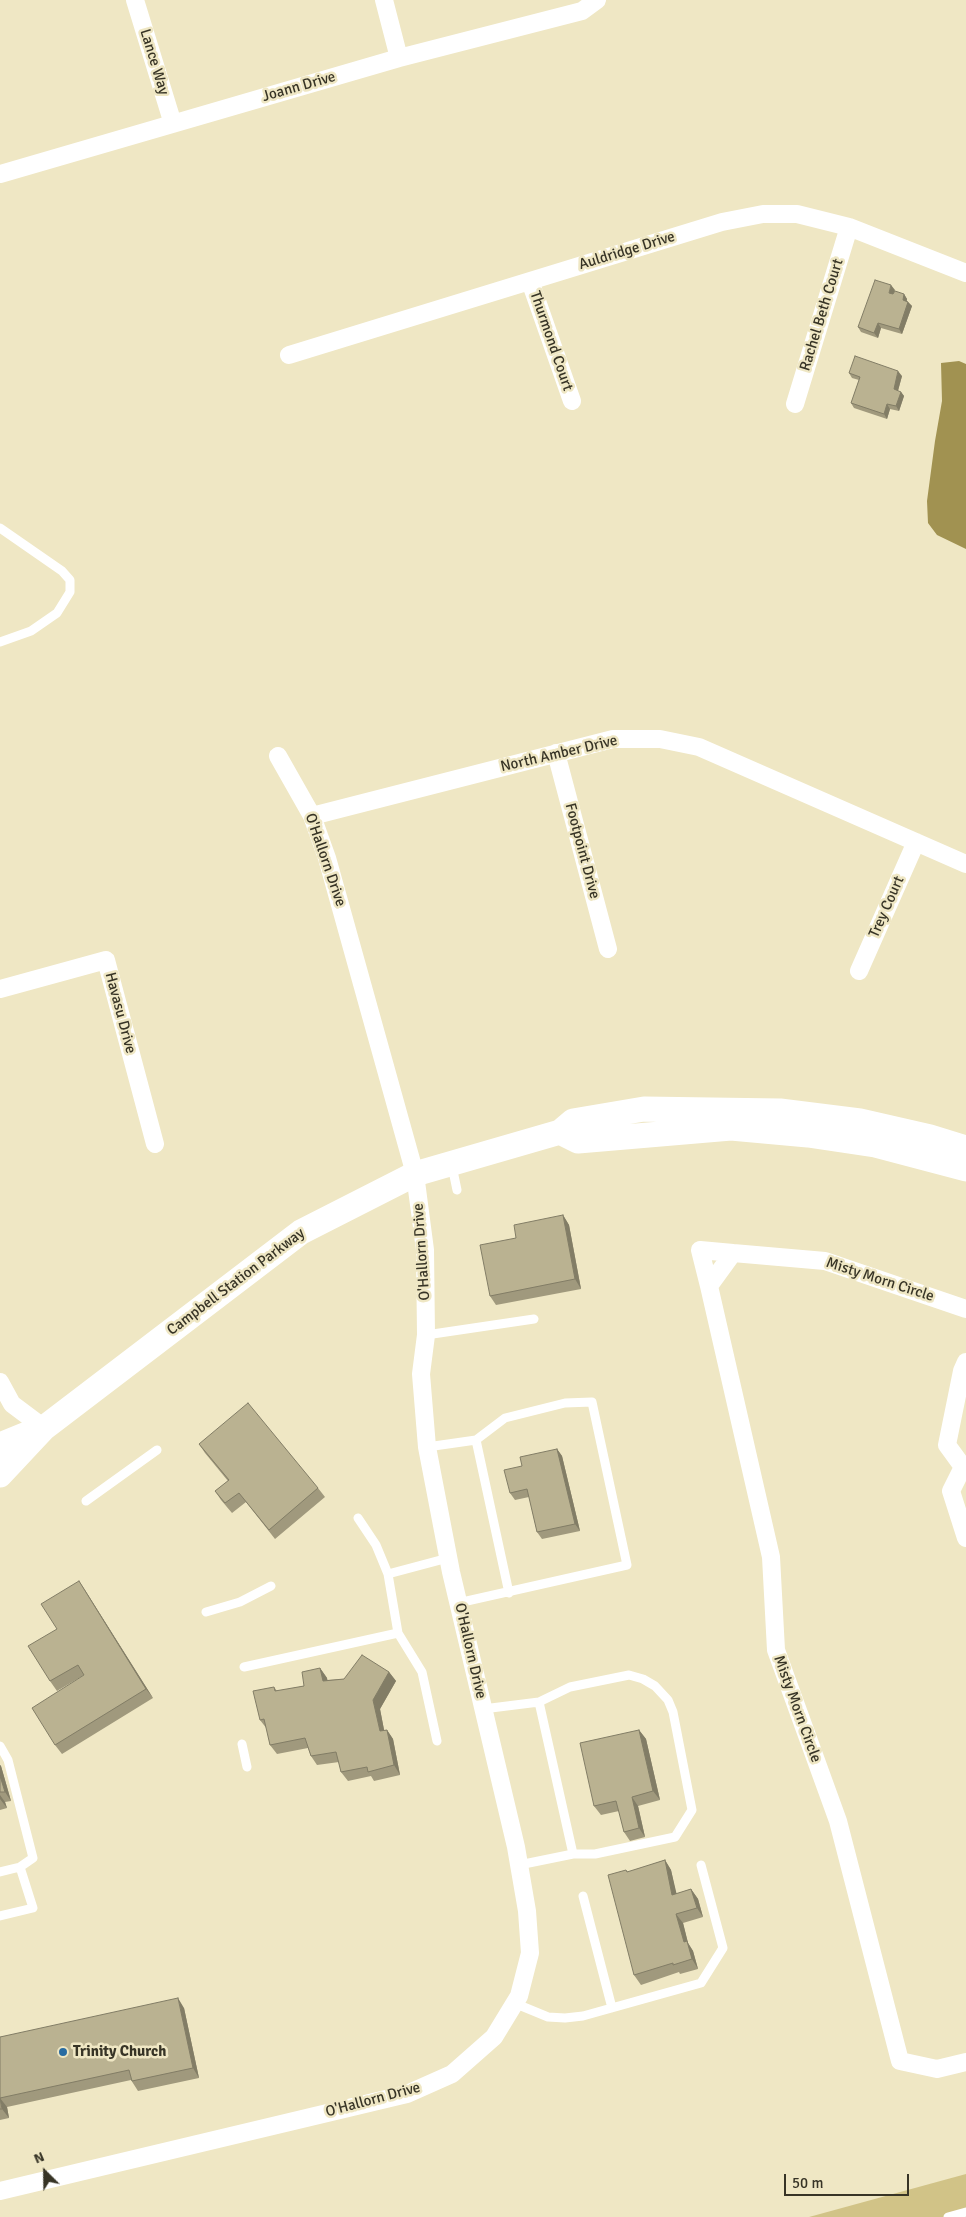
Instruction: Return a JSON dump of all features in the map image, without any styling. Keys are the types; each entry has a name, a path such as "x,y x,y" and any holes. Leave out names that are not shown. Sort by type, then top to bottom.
{"street":[{"name":"Lance Way","path":"135,0 173,124"},
{"path":"384,0 399,58"},
{"name":"Joann Drive","path":"0,174 399,58 582,11 597,0"},
{"name":"Auldridge Drive","path":"289,355 722,222 762,214 797,214 849,227 966,273"},
{"name":"Rachel Beth Court","path":"795,404 849,227"},
{"name":"Thurmond Court","path":"530,281 572,401"},
{"name":"North Amber Drive","path":"312,816 556,752 613,739 660,739 699,747 966,864"},
{"name":"Footpoint Drive","path":"556,752 608,949"},
{"name":"O'Hallorn Drive","path":"0,2191 406,2094 452,2074 494,2038 519,1996 530,1953 527,1911 519,1865 448,1558 427,1447 421,1374 426,1335 425,1250 415,1174 330,868 312,816 278,756"},
{"name":"Trey Court","path":"859,971 916,842"},
{"name":"Havasu Drive","path":"0,989 106,960 155,1144"},
{"name":"Campbell Station Parkway","path":"0,1475 44,1428 301,1232 415,1174 560,1132 573,1121 644,1109 721,1108 780,1111 860,1122 930,1137 966,1148"},
{"path":"560,1132 578,1141 730,1128 808,1135 875,1145 966,1169"},
{"name":"Misty Morn Circle","path":"966,1309 825,1261 700,1250 771,1558 776,1650 838,1821 900,2061 937,2068 966,2062"},
{"path":"709,1286 733,1253"},
{"path":"966,1362 962,1371 947,1445 965,1466 951,1491 966,1538"},
{"path":"0,1382 12,1404 44,1428"},
{"name":"Campbell Station Parkway","path":"0,1445 44,1428"}],"lane":[{"path":"0,528 62,571 70,580 70,592 56,613 31,631 0,642"},
{"path":"451,1163 457,1190"},
{"path":"426,1335 534,1319"},
{"path":"427,1447 476,1440 505,1418 564,1403 592,1402 627,1565 458,1603"},
{"path":"476,1440 509,1593"},
{"path":"86,1501 157,1450"},
{"path":"358,1518 376,1545 388,1574 398,1633 422,1672 437,1741"},
{"path":"388,1574 448,1558"},
{"path":"206,1612 240,1602 271,1586"},
{"path":"244,1667 398,1633"},
{"path":"483,1708 539,1702 570,1687 629,1675 643,1679 655,1686 668,1700 673,1712 692,1810 674,1837 596,1854 572,1854 519,1865"},
{"path":"539,1702 572,1854"},
{"path":"242,1744 247,1767"},
{"path":"0,1746 8,1760 33,1858 20,1867 0,1872"},
{"path":"514,2003 548,2017 565,2018 612,2008 701,1983 723,1948 701,1865"},
{"path":"0,1916 33,1908 20,1867"},
{"path":"582,1896 612,2008"},
{"path":"948,2217 966,2212"}],"shaded area":[{"path":"959,361 966,364 966,549 937,535 928,523 927,501 942,401 941,363"},
{"path":"966,2174 966,2217 809,2217"}],"building":[{"path":"875,280 891,285 889,293 893,294 895,291 904,294 903,300 908,302 899,329 878,323 874,333 858,327"},
{"path":"855,356 898,371 894,389 901,392 896,406 887,404 884,414 851,403 860,377 849,373"},
{"path":"563,1215 575,1279 490,1296 480,1245 516,1238 514,1225"},
{"path":"248,1403 318,1488 269,1530 239,1493 225,1503 215,1491 229,1480 199,1444"},
{"path":"557,1449 575,1524 537,1532 527,1489 510,1493 504,1470 522,1466 520,1457"},
{"path":"79,1581 146,1689 55,1745 32,1708 84,1675 78,1665 50,1681 28,1646 57,1629 41,1604"},
{"path":"362,1655 389,1672 373,1700 380,1731 387,1730 394,1765 368,1772 367,1767 341,1772 336,1752 311,1756 305,1738 270,1745 264,1719 260,1720 253,1691 274,1687 275,1691 304,1686 302,1672 320,1668 323,1681 344,1679"},
{"path":"639,1730 653,1791 632,1797 639,1828 624,1832 616,1801 594,1806 580,1743"},
{"path":"0,1776 5,1792 0,1792"},
{"path":"665,1860 672,1895 691,1889 697,1908 676,1914 684,1942 687,1941 692,1959 634,1975 608,1875 626,1870 627,1872"},
{"path":"178,1998 193,2068 132,2081 129,2070 0,2098 0,2037"}],"place":[{"name":"Trinity Church","path":"63,2052"}]}
